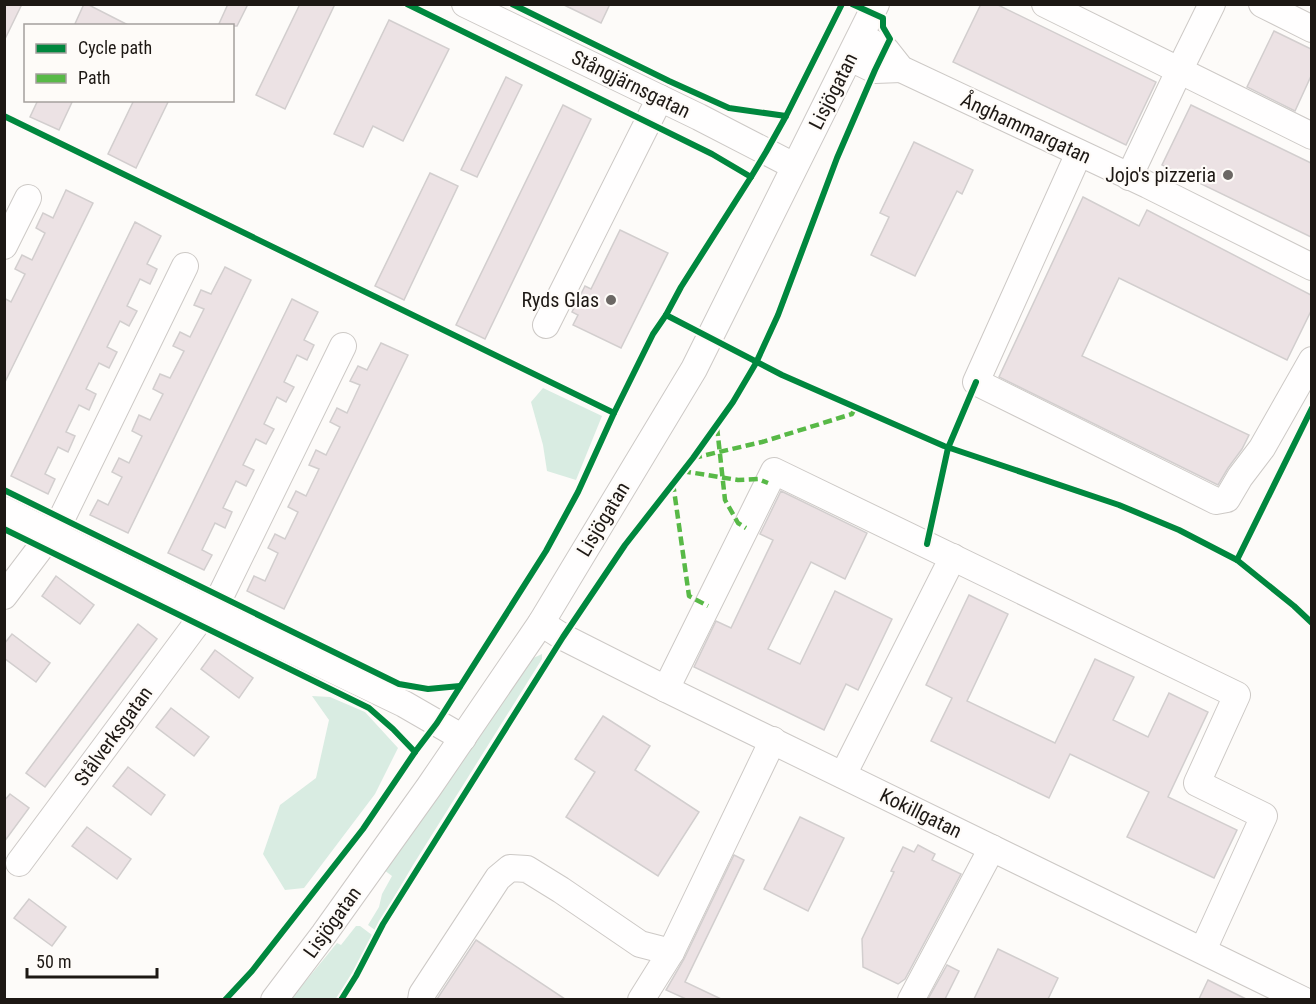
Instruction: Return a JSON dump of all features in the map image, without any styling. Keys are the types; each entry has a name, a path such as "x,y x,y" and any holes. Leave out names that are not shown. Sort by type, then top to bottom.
{"street":[{"name":"Stångjärnsgatan","path":"465,4 660,98 794,166"},
{"name":"Lisjögatan","path":"274,999 331,924 463,738 541,623 693,369 876,4"},
{"path":"1045,4 1311,136"},
{"path":"1129,177 1212,4"},
{"path":"1262,4 1311,29"},
{"name":"Ånghammargatan","path":"856,47 875,70 901,69 1129,177 1311,267"},
{"path":"546,325 660,98"},
{"path":"1079,153 976,382 1216,501 1227,499 1262,448 1311,360"},
{"path":"4,246 28,198"},
{"path":"4,596 60,522 185,266"},
{"name":"Stålverksgatan","path":"19,863 190,632 220,597 343,346"},
{"path":"666,689 774,471 1237,695 1197,783 1264,816 1203,950"},
{"path":"4,510 404,704 463,738"},
{"path":"843,775 953,557"},
{"name":"Kokillgatan","path":"541,623 563,637 666,689 1303,999"},
{"path":"641,999 671,952 773,740"},
{"path":"911,999 992,848"},
{"path":"421,999 422,994 498,878 510,868 527,869 640,944 671,952"},
{"path":"1303,999 1311,995"}],"green space":[{"path":"543,388 602,416 576,480 547,471 543,445 531,402"},
{"path":"542,654 542,659 375,930 368,925 379,907 382,894 392,876 384,870 529,660"},
{"path":"312,696 330,697 365,712 398,748 375,794 304,888 285,890 263,854 280,805 316,778 329,720"},
{"path":"356,926 360,926 372,935 355,969 336,999 291,999 337,943 341,945"}],"building":[{"path":"4,4 22,4 4,41"},
{"path":"84,4 87,4 126,24 75,24"},
{"path":"228,4 248,4 237,26 219,24"},
{"path":"300,4 335,4 285,109 256,95"},
{"path":"562,4 610,4 601,23"},
{"path":"981,4 996,4 1156,82 1126,145 953,62"},
{"path":"389,20 449,49 403,141 373,126 363,147 334,134"},
{"path":"1274,31 1311,49 1311,76 1295,111 1247,87"},
{"path":"506,77 522,85 477,177 461,170"},
{"path":"37,102 72,102 59,130 30,117"},
{"path":"133,102 168,102 136,168 108,154"},
{"path":"563,105 591,119 485,339 456,325"},
{"path":"1191,105 1311,163 1311,237 1162,165"},
{"path":"914,142 973,170 962,194 957,191 915,276 871,255 889,217 880,213"},
{"path":"430,173 458,186 404,300 375,286"},
{"path":"66,190 93,203 4,384 4,298 11,302 25,274 15,269 22,255 32,260 45,233 36,228 43,213 53,218"},
{"path":"1083,197 1139,226 1147,210 1311,295 1311,311 1287,360 1119,278 1082,356 1249,435 1218,485 999,377"},
{"path":"135,222 161,236 147,264 157,269 150,284 140,279 127,306 137,311 129,326 120,321 107,347 117,352 109,368 99,363 86,389 96,394 89,410 79,405 66,432 75,436 68,452 58,447 45,474 55,479 48,494 11,476"},
{"name":"Ryds Glas","path":"620,230 668,253 621,348 573,325 578,315 572,312 585,286 591,289"},
{"path":"225,267 251,280 128,533 90,515 98,500 108,505 122,477 112,472 119,458 129,463 142,436 132,431 139,415 150,420 163,394 153,389 160,374 170,378 184,351 173,346 180,332 190,337 204,309 194,305 201,290 211,294"},
{"path":"292,299 318,312 304,340 314,345 307,360 297,355 284,382 294,387 286,402 277,397 264,424 274,429 266,444 256,439 243,465 254,470 246,486 236,481 223,508 232,512 225,528 215,523 202,550 212,555 204,570 168,553"},
{"path":"381,343 408,355 284,609 247,591 254,576 265,581 278,553 268,548 275,534 285,539 298,512 288,507 296,491 306,496 319,469 309,465 316,450 326,455 340,427 330,422 337,408 347,413 360,385 350,381 358,366 367,370"},
{"path":"781,491 867,533 845,579 811,562 768,649 800,664 835,591 892,619 858,690 846,684 824,730 694,667 716,621 731,628 773,540 760,534"},
{"path":"56,576 94,605 80,624 42,596"},
{"path":"969,595 1008,614 967,701 1055,743 1095,659 1134,677 1113,720 1148,737 1169,693 1208,712 1168,797 1237,830 1214,878 1127,837 1149,792 1070,754 1049,798 931,741 952,698 926,685"},
{"path":"138,624 157,639 45,787 26,773"},
{"path":"12,634 50,663 36,682 4,658 4,644"},
{"path":"215,650 253,678 239,698 201,669"},
{"path":"171,708 209,737 194,756 156,727"},
{"path":"603,716 650,746 635,770 699,812 658,876 566,817 595,772 575,759"},
{"path":"128,767 165,795 151,815 113,786"},
{"path":"10,794 29,808 4,842 4,801"},
{"path":"800,817 844,838 808,911 764,889"},
{"path":"87,827 131,859 117,879 72,846"},
{"path":"918,845 935,854 932,860 961,874 905,979 898,984 863,967 862,939 894,872 891,871 903,847 914,852"},
{"path":"734,855 744,860 685,982 721,999 686,999 666,990 684,959"},
{"path":"29,899 66,927 52,946 14,918"},
{"path":"476,940 565,999 437,999"},
{"path":"998,949 1058,978 1048,999 974,999"},
{"path":"947,965 959,971 945,999 928,999"},
{"path":"1208,980 1246,999 1199,999"}],"marked path":[{"path":"693,458 762,442 852,414 855,408"},
{"path":"717,427 725,500 738,523 746,528"},
{"path":"682,471 738,480 758,479 768,483"},
{"path":"673,483 689,596 708,606"}],"cycle path":[{"path":"407,4 712,154 751,177"},
{"path":"512,4 729,108 786,116"},
{"path":"225,1000 252,971 363,829 437,723 546,551 578,492 653,334 766,152 842,4"},
{"path":"341,1000 383,924 563,637 625,545 693,458 733,402 756,363 778,315 837,158 890,39 883,27 883,18 852,4"},
{"path":"4,116 614,413"},
{"path":"666,315 782,375 944,446 1119,505 1179,530 1237,560 1312,623"},
{"path":"927,544 948,448 976,382"},
{"path":"1237,560 1312,408"},
{"path":"4,490 399,684 428,689 460,686"},
{"path":"4,529 369,708 415,752"}],"place":[{"name":"Jojo's pizzeria","path":"1228,175"},
{"name":"Ryds Glas","path":"611,300"}]}
